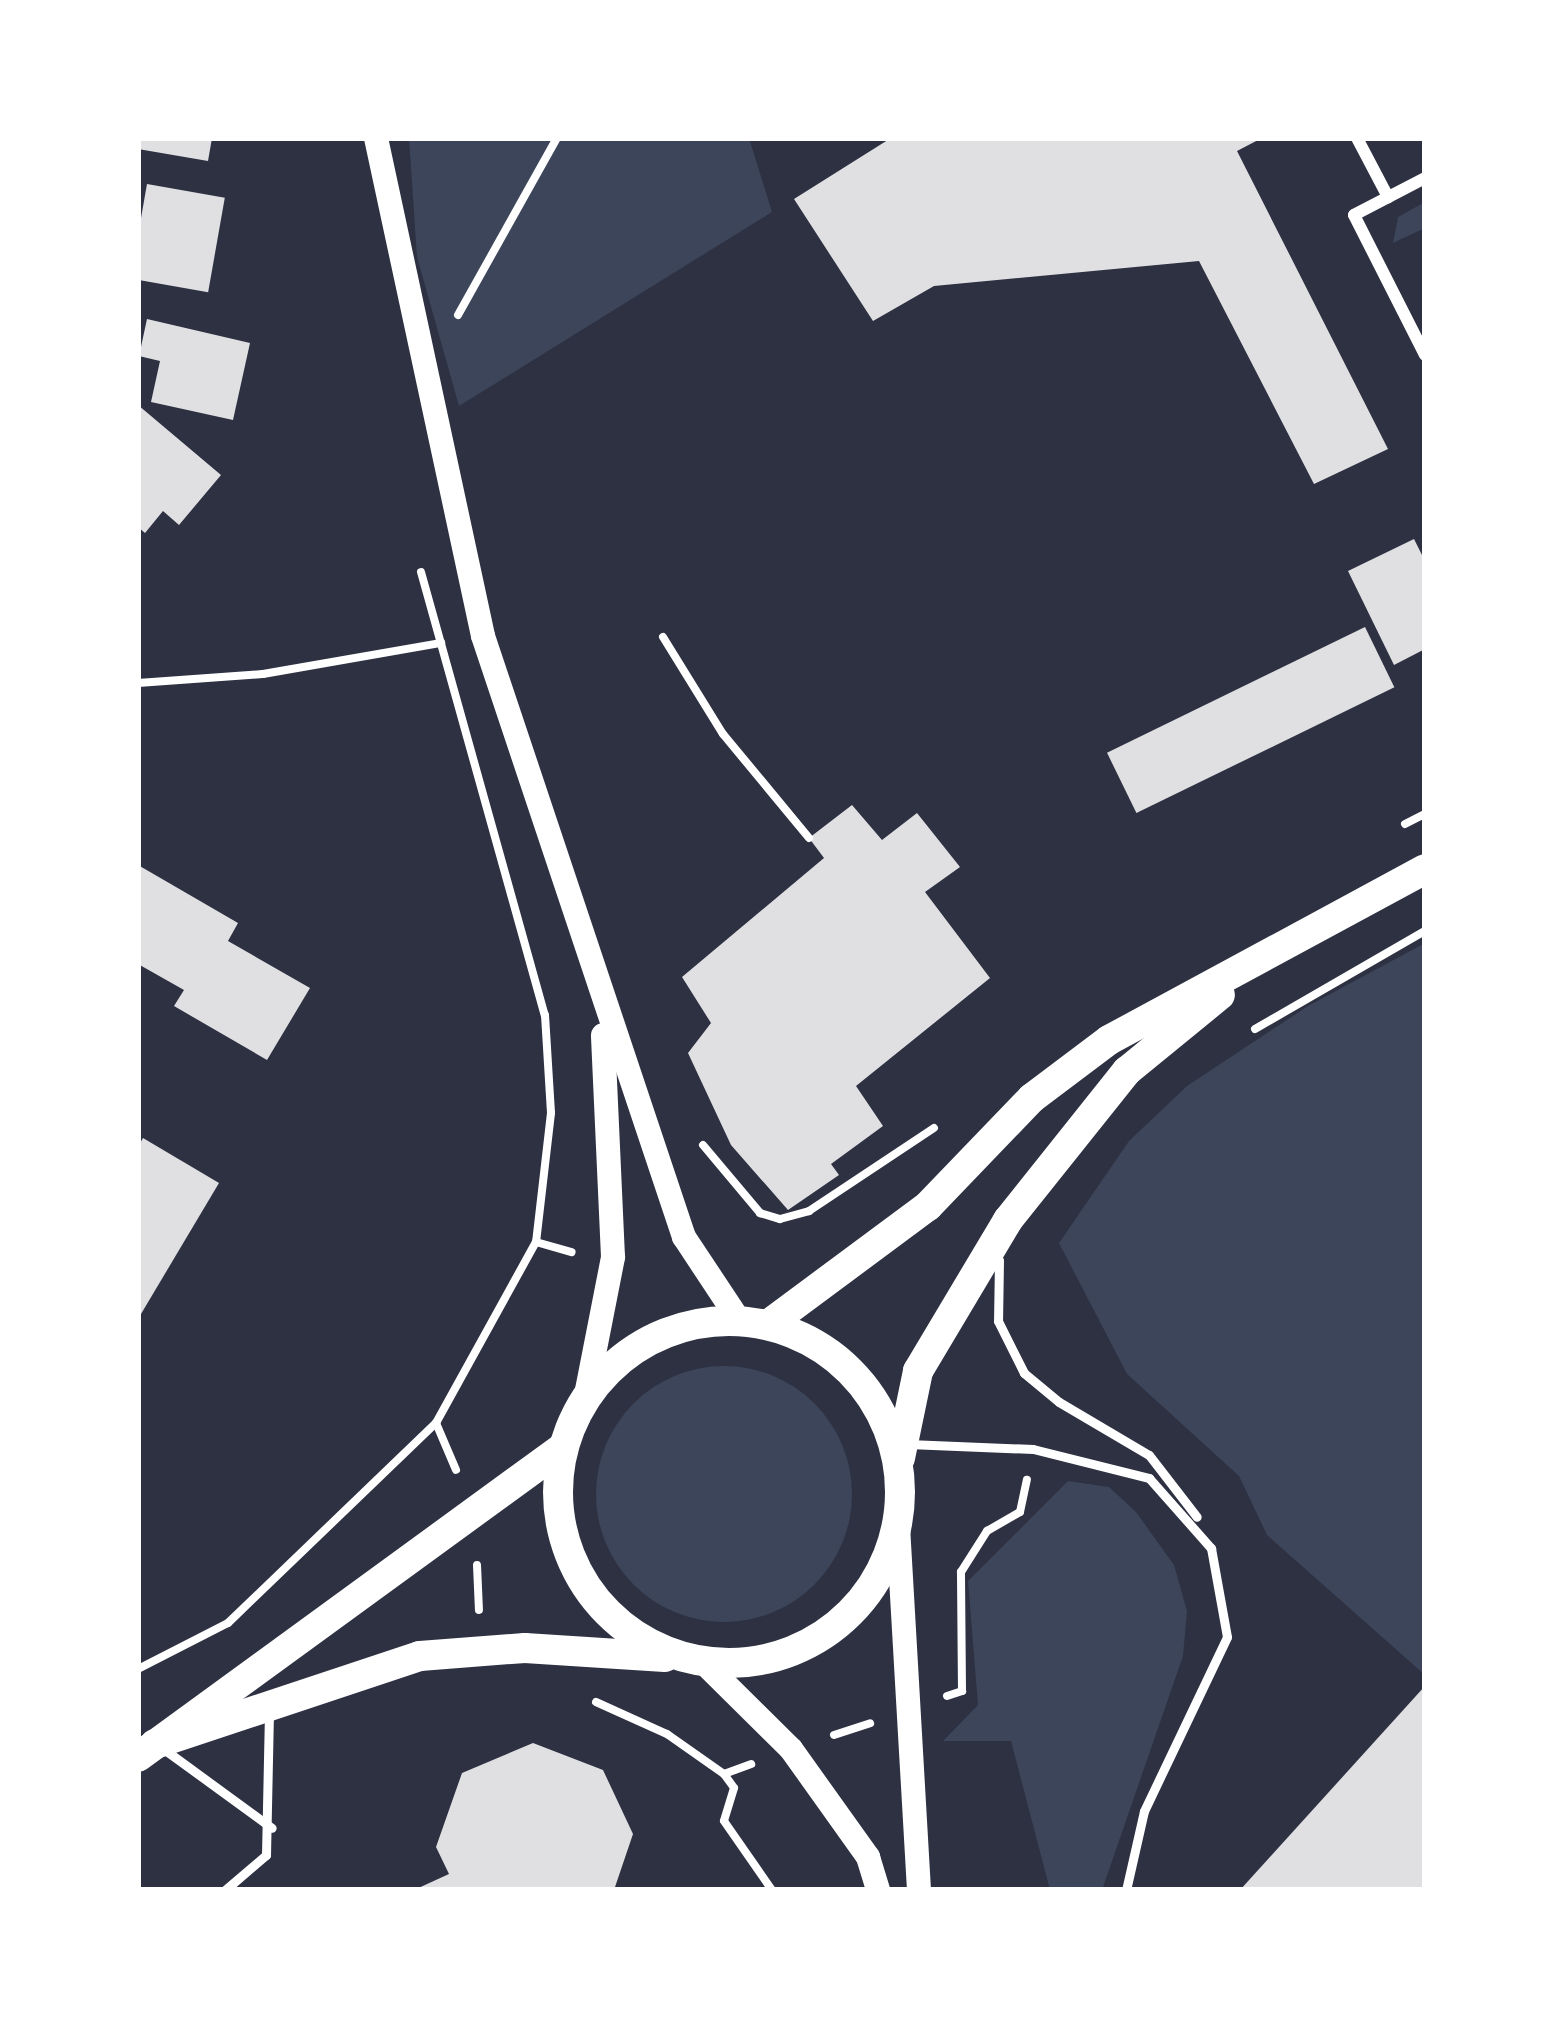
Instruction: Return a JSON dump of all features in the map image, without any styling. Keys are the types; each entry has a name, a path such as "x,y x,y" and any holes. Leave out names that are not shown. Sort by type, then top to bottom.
{"main road":[{"path":"376,138 484,636 602,1007 684,1238 754,1322 844,1364 883,1413 901,1453"},
{"path":"586,1395 626,1354 678,1328 754,1322 928,1206 1032,1098 1109,1040 1425,868"},
{"path":"919,1890 898,1526 901,1453 918,1371 1008,1220 1127,1071 1280,945"},
{"path":"602,1007 613,1257 586,1395 562,1448 557,1505 570,1560 602,1609 690,1660 791,1749 868,1857 878,1890"},
{"path":"147,1750 562,1448"},
{"path":"147,1750 420,1656 482,1651 764,1661 821,1638 882,1572 898,1526"}],"street":[{"path":"1357,138 1388,197"},
{"path":"1425,178 1354,215 1425,356"}],"lane":[{"path":"1008,1220 998,1321 1024,1372 1058,1402 1149,1455 1188,1500 1211,1549 1227,1637 1144,1811 1126,1890"},
{"path":"901,1453 1033,1449 1149,1478 1211,1549"},
{"path":"224,1890 266,1855 272,1828 269,1708"},
{"path":"147,1750 272,1828"}],"path":[{"path":"446,307 451,327 557,138"},
{"path":"138,1669 228,1623 436,1423 536,1242 550,1113 545,1015 436,644 418,558"},
{"path":"138,683 263,674 484,636"},
{"path":"663,637 723,734 809,838"},
{"path":"1238,1040 1425,931"},
{"path":"684,1238 728,1183 695,1128"},
{"path":"536,1242 613,1257"},
{"path":"436,1423 473,1511 482,1651"},
{"path":"724,1774 962,1690 961,1572 987,1531 1020,1512 1033,1449"},
{"path":"582,1697 667,1734 724,1774 734,1788 724,1821 772,1890"}],"shaded area":[{"path":"409,138 749,138 772,212 459,406 417,257"},
{"path":"1425,202 1425,228 1393,243 1398,217"},
{"path":"1425,943 1425,1675 1267,1535 1239,1476 1127,1374 1059,1243 1129,1141 1187,1086 1308,1006"},
{"path":"724,1366 773,1376 815,1403 842,1445 852,1494 842,1543 815,1585 773,1612 724,1622 675,1612 633,1585 606,1543 596,1494 606,1445 633,1403 675,1376"},
{"path":"1068,1481 1109,1487 1136,1512 1174,1565 1187,1611 1183,1656 1102,1890 1050,1890 1011,1741 943,1741 978,1705 968,1581"}],"building":[{"path":"138,138 212,138 208,161 138,149"},
{"path":"891,138 1262,138 1237,151 1388,449 1314,484 1199,261 934,286 873,321 794,199"},
{"path":"147,184 225,198 208,292 138,280 138,235"},
{"path":"147,319 250,343 233,420 151,402 160,361 139,356"},
{"path":"138,405 221,475 179,525 163,511 145,533 138,527"},
{"path":"1414,539 1425,561 1425,649 1394,665 1348,571"},
{"path":"1365,627 1394,687 1136,813 1107,753"},
{"path":"852,805 882,840 917,813 960,867 925,892 990,978 856,1086 883,1126 831,1164 839,1175 788,1210 731,1145 688,1053 711,1023 682,977 824,858 809,838"},
{"path":"138,865 238,923 228,941 310,988 267,1060 174,1006 184,990 138,964"},
{"path":"143,1138 219,1183 138,1319 138,1147"},
{"path":"1425,1686 1425,1890 1240,1890"},
{"path":"533,1743 603,1770 633,1834 614,1890 414,1890 449,1874 436,1847 462,1773"}]}
